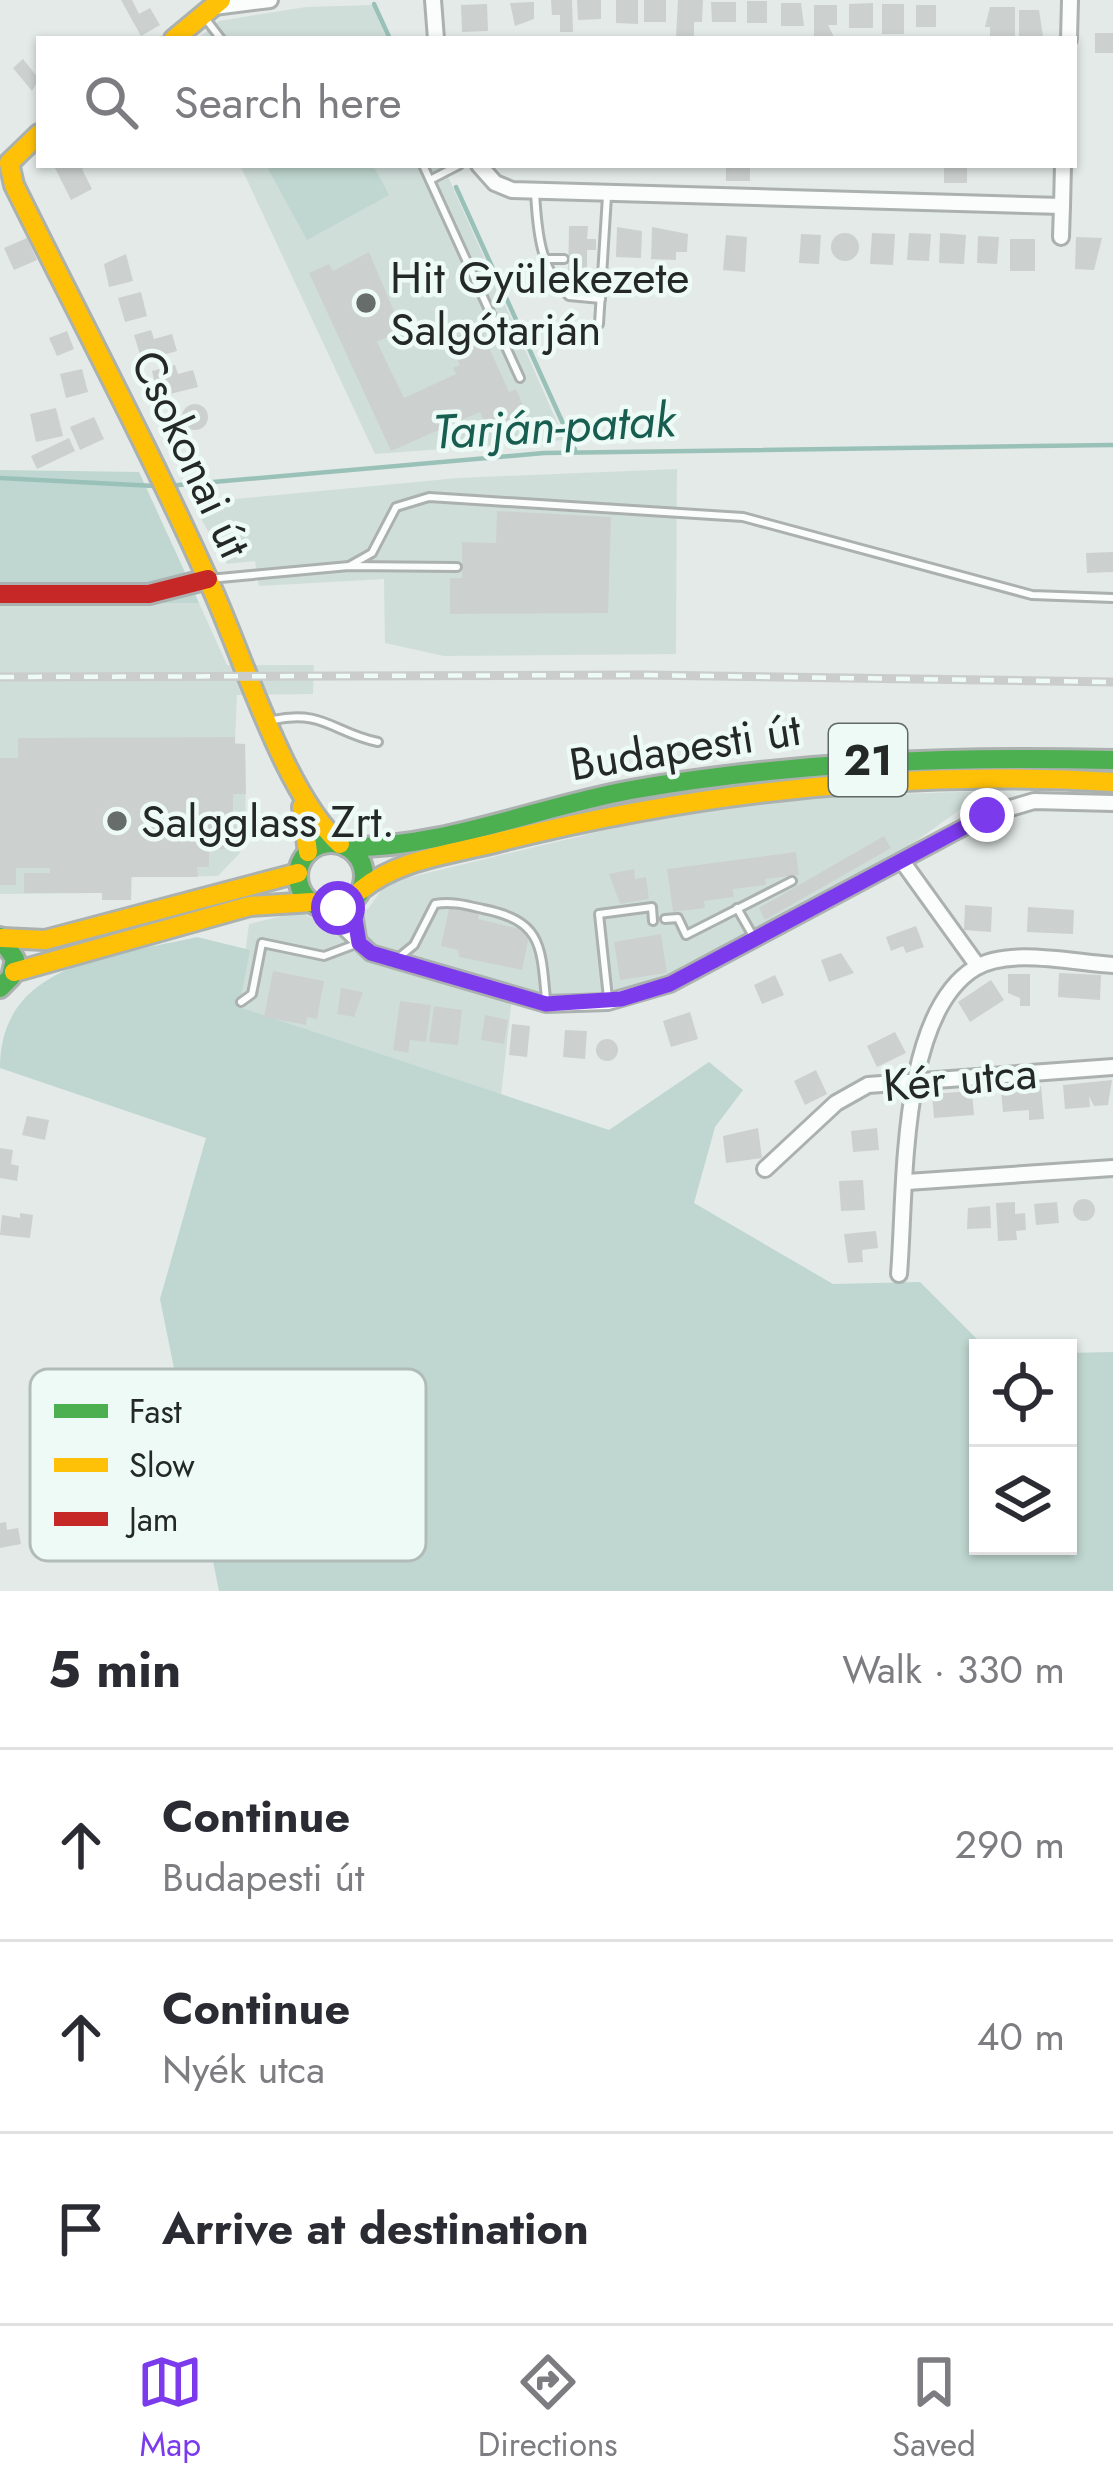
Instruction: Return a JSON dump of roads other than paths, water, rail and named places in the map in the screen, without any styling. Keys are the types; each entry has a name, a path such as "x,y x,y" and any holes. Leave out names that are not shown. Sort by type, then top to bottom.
{"main road":[{"path":"178,36 213,8"},
{"path":"4,164 36,137"},
{"name":"Csokonai út","path":"4,164 171,500 273,720 300,790"},
{"path":"0,594 148,594 208,579"},
{"name":"Budapesti út","path":"343,845 385,848 624,791 811,764 989,755 1113,760"},
{"name":"Budapesti út","path":"356,895 396,869 509,839 721,798 988,777 1113,782"},
{"path":"300,790 318,824 361,862 356,895"},
{"path":"1,938 44,940 298,873 308,852 300,790"},
{"name":"21","path":"308,852 323,844 343,845"},
{"path":"298,873 318,905"},
{"name":"21","path":"14,972 250,906 318,905 356,895"},
{"path":"0,988 14,972 14,953 1,938"}],"street":[{"path":"213,8 270,0"},
{"path":"433,0 436,36"},
{"path":"1069,36 1070,0"},
{"path":"482,168 500,187 535,192 1062,206"},
{"path":"1061,237 1064,168"},
{"path":"318,905 359,943 395,959 546,1004 608,1002 670,984 1012,805 1113,802"},
{"path":"902,862 977,965"},
{"path":"356,895 359,943"},
{"path":"898,1274 917,1080 932,1018 977,965 1018,959 1113,965"},
{"name":"Kér utca","path":"765,1168 868,1084 1113,1067"},
{"path":"908,1182 1113,1168"}],"lane":[{"path":"424,168 520,378"},
{"path":"430,180 453,168"},
{"path":"535,192 544,259 568,296 601,298"},
{"path":"599,324 607,194"},
{"path":"544,259 564,259"},
{"path":"349,566 372,553 396,507 429,497 743,517 1033,595 1113,598"},
{"path":"208,579 349,566 457,567"},
{"path":"273,720 302,713 332,722 351,737 378,742"},
{"path":"665,919 678,918 686,935 792,881"},
{"path":"395,959 414,945 435,904 449,902 518,916 532,930 542,959 546,1004"},
{"path":"608,1002 599,914 652,907 653,921"},
{"path":"737,908 754,939"},
{"path":"242,1002 252,994 262,943 324,956 359,943"}],"waterway":[{"path":"374,4 389,36"},
{"path":"456,187 575,450"},
{"name":"Tarján-patak","path":"167,486 544,453 1113,445"},
{"name":"Tarján-patak","path":"0,478 155,486"}],"railway":[{"path":"0,677 643,675 1113,682"}],"place":[{"name":"Hit Gyülekezete Salgótarján","path":"366,303"},
{"name":"Salgglass Zrt.","path":"117,821"}]}
